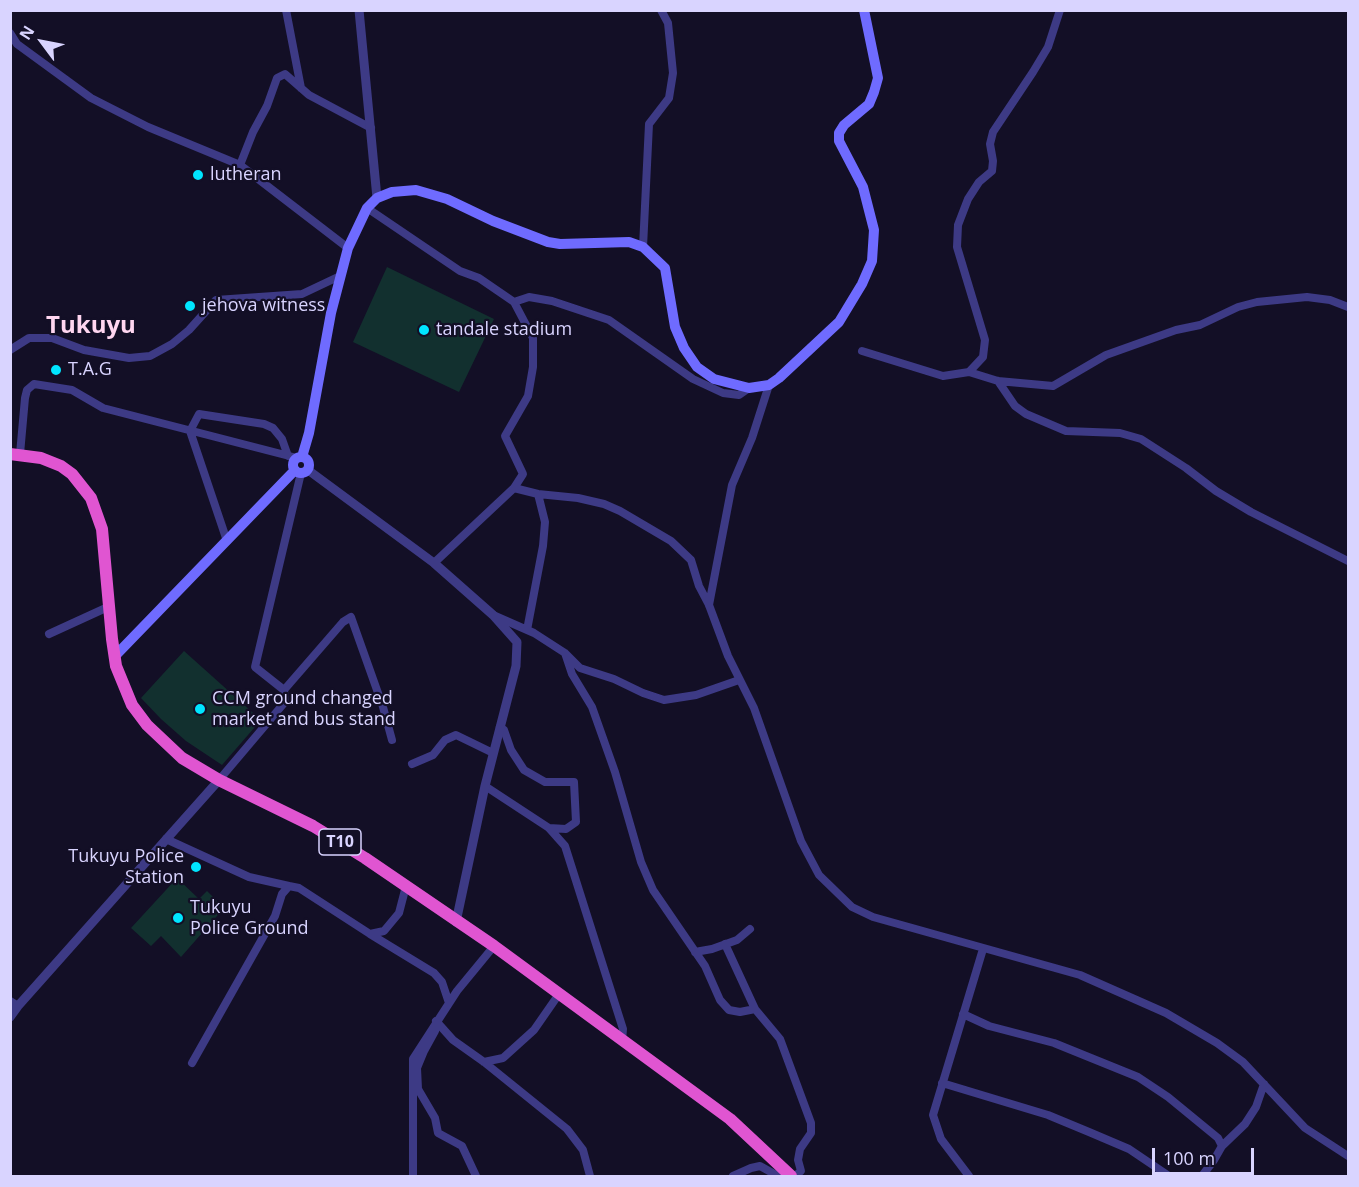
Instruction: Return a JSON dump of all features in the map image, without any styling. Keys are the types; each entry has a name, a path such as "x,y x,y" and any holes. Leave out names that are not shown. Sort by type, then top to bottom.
{"highway":[{"name":"T10","path":"15,454 41,458 61,466 72,474 91,498 102,529 108,607 116,666 132,705 147,725 182,758 219,780 313,826 365,858 494,946 730,1119 799,1175"}],"main road":[{"path":"115,656 298,464 309,433 340,276 348,248 367,208 377,198 392,192 416,190 447,199 493,221 548,242 571,244 629,242 643,247 665,268 675,327 684,348 697,368 714,379 749,388 769,385 779,378 839,322 862,284 872,261 874,231 863,187 839,141 839,133 844,125 869,104 878,78 864,10"}],"street":[{"path":"286,10 301,88"},
{"path":"359,10 377,198"},
{"path":"643,247 650,124 669,98 673,74 668,23 661,10"},
{"path":"969,372 983,357 985,340 957,247 958,225 979,182 992,171 990,144 993,132 1048,47 1060,10"},
{"path":"10,33 17,44 91,98 148,127 240,165 348,248"},
{"path":"240,165 277,78 285,74 309,95 371,128"},
{"path":"367,208 460,271 479,278 514,302 533,338 533,367 528,396 504,436 523,474 514,488 434,563"},
{"path":"10,350 29,338 52,338 96,352 129,358 150,356 172,344 189,330 216,300 302,294 340,276"},
{"path":"514,302 529,297 552,301 609,320 693,380 723,393 739,395 749,388"},
{"path":"862,351 943,376 969,372 998,381 1053,386 1106,355 1176,330 1200,325 1238,307 1257,302 1307,297 1330,300 1348,307"},
{"path":"998,381 1015,406 1026,414 1066,431 1120,433 1141,440 1251,512 1348,561"},
{"path":"15,454 27,390 34,384 72,390 104,408 298,464 434,563 493,615 517,642 516,666 485,786 456,922"},
{"path":"710,604 732,485 752,438 769,385"},
{"path":"226,541 190,431 197,416 201,413 264,424 279,433 298,464 255,667 284,690"},
{"path":"514,488 604,504 671,541 691,560 699,586 710,604 728,656 754,708 801,841 819,875 852,907 873,917 1080,975 1166,1013 1243,1062 1305,1128 1348,1156"},
{"path":"527,630 545,522 538,494"},
{"path":"49,634 108,607"},
{"path":"493,615 527,630 565,653 580,668 614,679 664,700 696,695 739,680"},
{"path":"10,1017 14,1003 219,780 285,702 284,690 351,617 383,707 392,740"},
{"path":"565,653 572,674 592,707 615,771 641,862 653,890 705,966 720,1000 729,1010 740,1012 755,1009"},
{"path":"500,727 504,730 511,750 524,770 545,782 574,782 576,822 566,829 549,828"},
{"path":"412,764 433,755 445,740 456,735 494,753"},
{"path":"485,786 549,828 565,846 623,1029 622,1041"},
{"path":"166,839 249,877 298,888 434,973 442,982 449,1003"},
{"path":"192,1063 275,916 282,894 289,886"},
{"path":"370,934 384,931 399,913 406,886"},
{"path":"695,952 737,940 750,929"},
{"path":"725,944 755,1009 780,1039 811,1123 811,1133 800,1149 799,1175"},
{"path":"413,1176 412,1059 449,1003 494,946"},
{"path":"969,1176 941,1139 933,1115 983,949"},
{"path":"484,1062 503,1058 534,1030 559,994"},
{"path":"963,1014 989,1026 1054,1043 1138,1077 1168,1097 1218,1138 1222,1146"},
{"path":"436,1021 453,1040 567,1129 583,1150 590,1176"},
{"path":"436,1021 435,1032 417,1068 418,1089 435,1118 438,1134 462,1146 476,1176"},
{"path":"942,1083 1048,1115 1129,1149 1169,1176"},
{"path":"1202,1176 1222,1146 1245,1124 1256,1107 1264,1084"},
{"path":"733,1176 760,1166 778,1176"}],"green space":[{"name":"tandale stadium","path":"387,267 494,319 459,392 353,342"},
{"name":"CCM ground changed market and bus stand","path":"184,651 261,720 222,765 186,741 141,698"},
{"name":"Tukuyu Police Ground","path":"177,878 199,899 207,891 224,908 181,957 161,936 151,946 131,928"}],"place":[{"name":"lutheran","path":"198,175"},
{"name":"jehova witness","path":"190,306"},
{"name":"tandale stadium","path":"424,330"},
{"name":"T.A.G","path":"56,370"},
{"name":"CCM ground changed market and bus stand","path":"200,709"},
{"name":"Tukuyu Police Station","path":"196,867"},
{"name":"Tukuyu Police Ground","path":"178,918"}],"district":[{"name":"Tukuyu","path":"91,326"}]}
